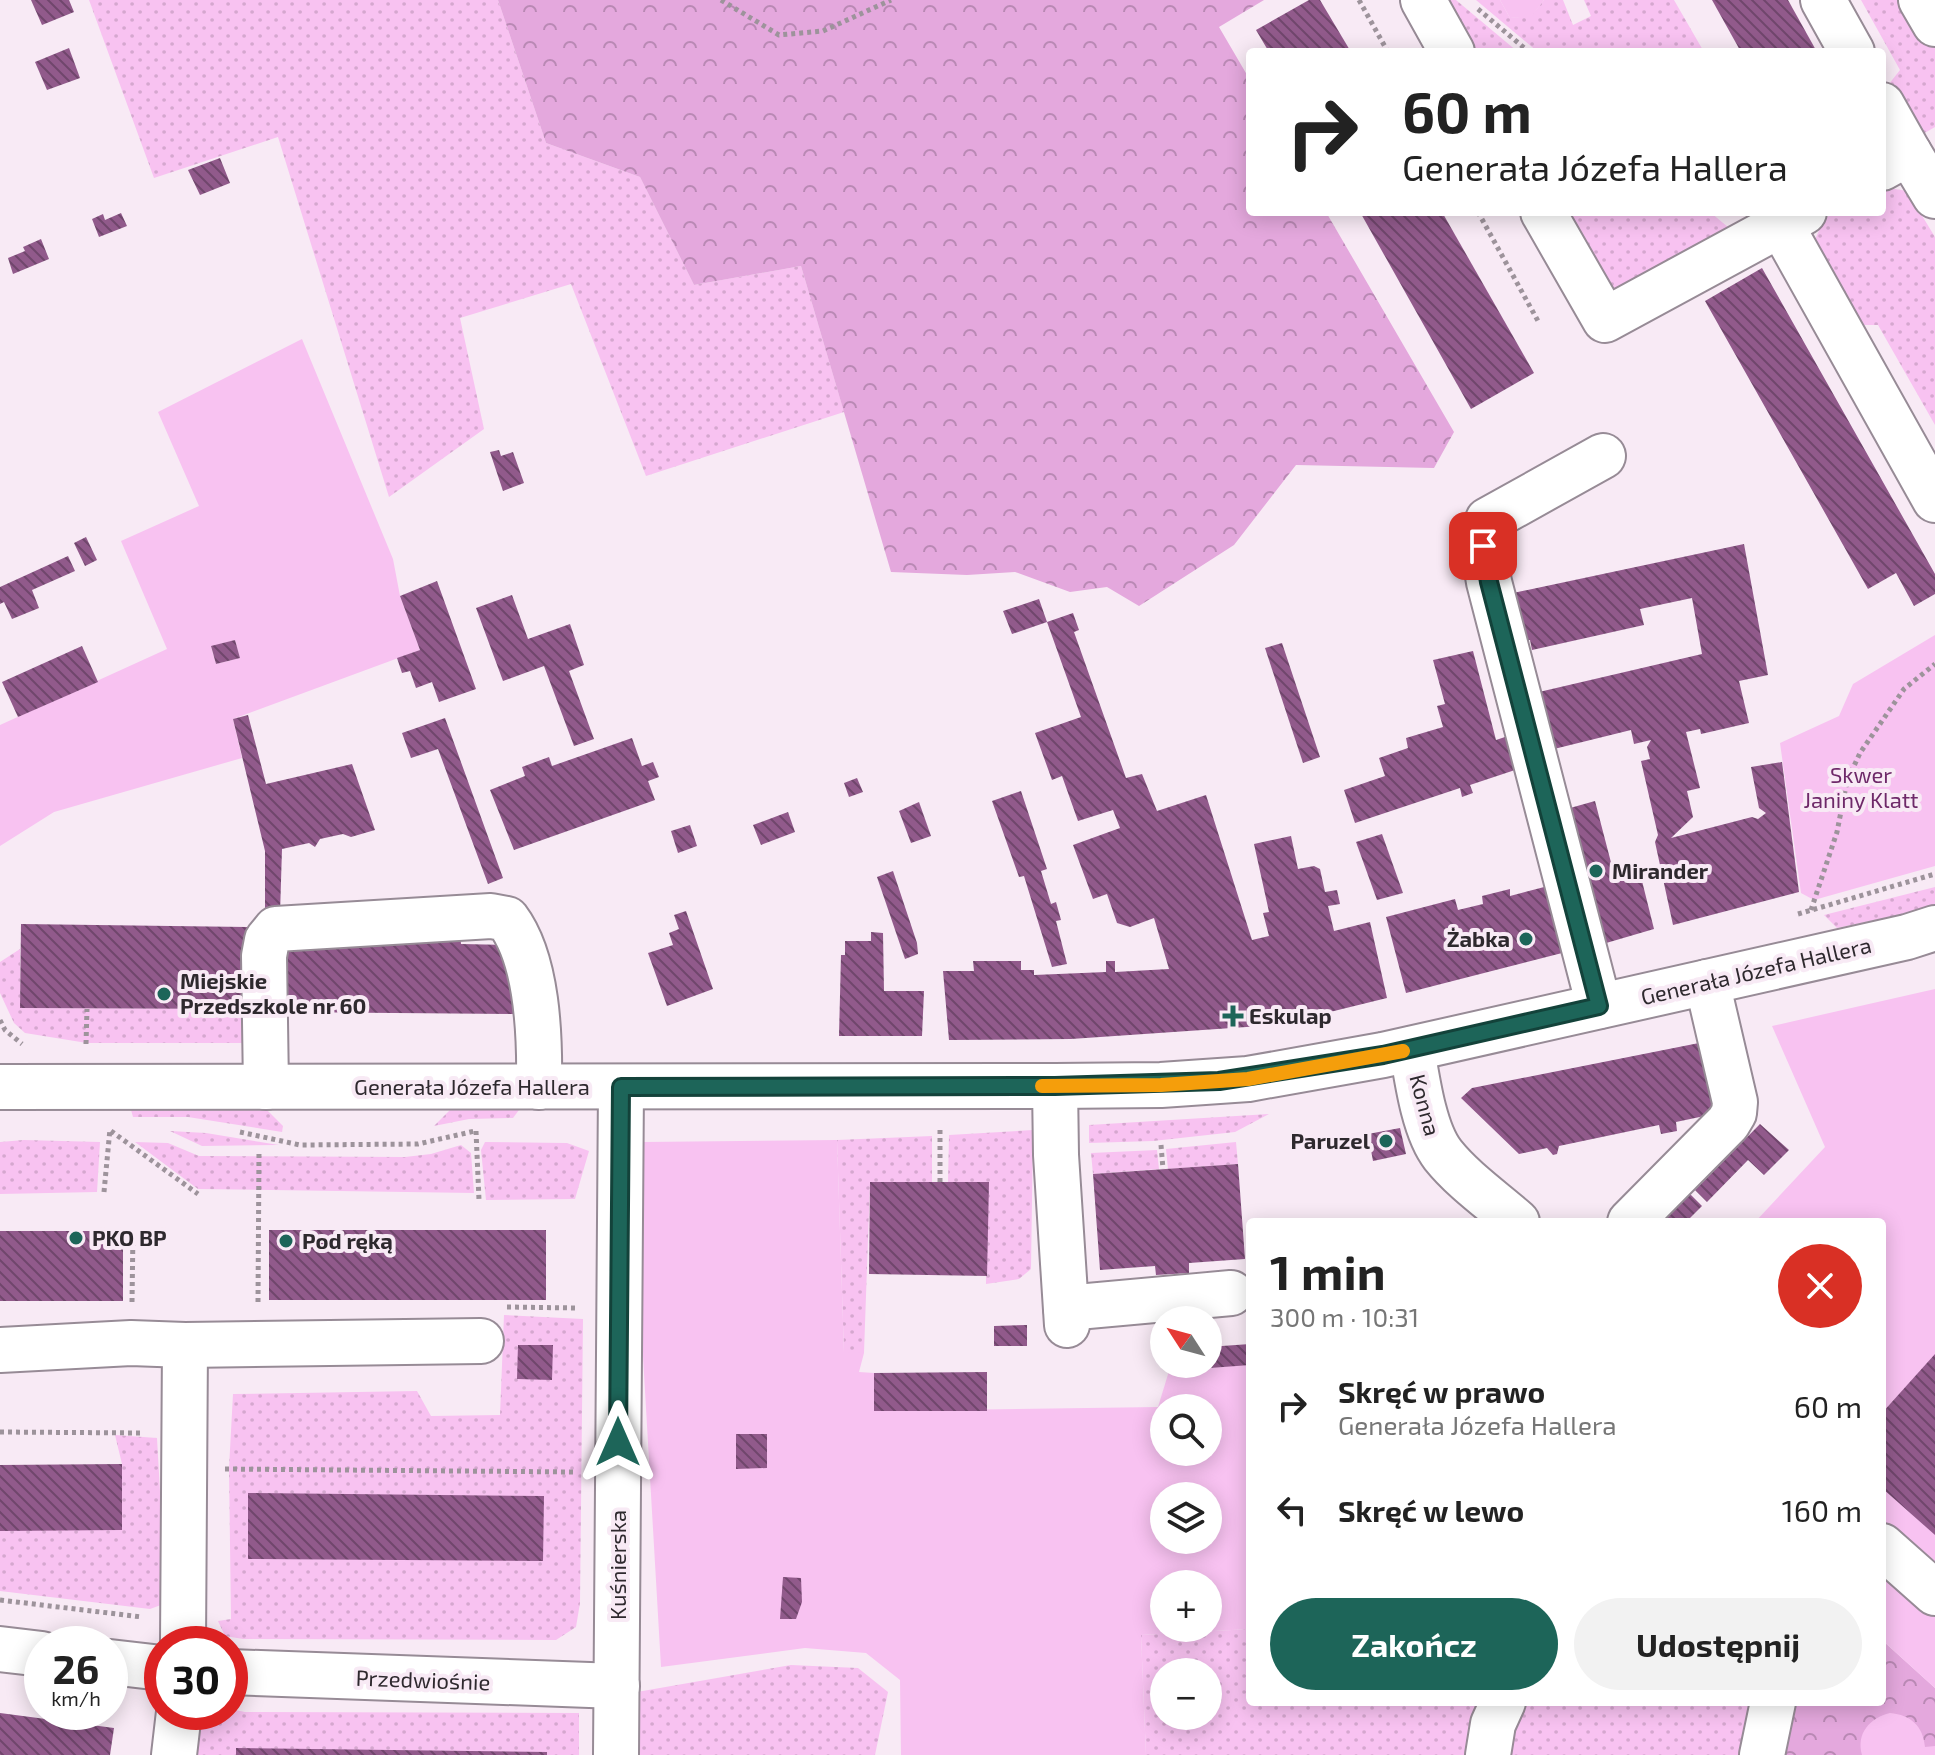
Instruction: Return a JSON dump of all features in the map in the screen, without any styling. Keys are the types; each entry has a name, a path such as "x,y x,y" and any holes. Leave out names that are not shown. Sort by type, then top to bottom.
{"street":[{"path":"1423,0 1450,48"},
{"path":"1823,0 1850,48"},
{"path":"1921,0 1935,24"},
{"path":"1886,122 1895,160 1935,196"},
{"path":"1545,216 1605,320 1792,219 1935,500"},
{"path":"1599,1006 1493,598 1483,546 1488,520 1603,456"},
{"path":"266,1087 264,956 267,940 276,929 491,916 507,919 517,933 538,1006 539,1087"},
{"name":"Generała Józefa Hallera","path":"0,1087 1055,1086 1161,1085 1248,1079 1412,1049 1907,937 1935,928"},
{"path":"1634,1218 1728,1123 1734,1113 1735,1102 1707,982"},
{"name":"Konna","path":"1412,1049 1423,1103 1437,1146 1448,1161 1512,1218"},
{"path":"1055,1086 1056,1155 1067,1316 1231,1293"},
{"name":"Kuśnierska","path":"616,1755 621,1087"},
{"path":"0,1350 131,1343 481,1341"},
{"path":"168,1626 186,1428 185,1345"},
{"path":"1886,1550 1935,1593"},
{"path":"0,1649 24,1652"},
{"name":"Przedwiośnie","path":"248,1673 617,1686"},
{"path":"1488,1755 1493,1724 1501,1706"},
{"path":"1762,1755 1772,1706"},
{"path":"174,1755 177,1730"}],"path":[{"path":"721,0 779,35 823,31 891,0"},
{"path":"1359,0 1386,48"},
{"path":"1468,0 1524,48"},
{"path":"1480,216 1538,321"},
{"path":"1811,911 1837,832 1847,781 1860,753 1904,689 1935,664"},
{"path":"1793,916 1935,874"},
{"path":"86,1053 87,1009"},
{"path":"0,1020 5,1030 27,1049"},
{"path":"940,1124 940,1182"},
{"path":"110,1130 198,1194"},
{"path":"476,1131 479,1200"},
{"path":"300,1145 418,1144 489,1131"},
{"path":"1161,1145 1163,1169"},
{"path":"258,1303 259,1151"},
{"path":"132,1311 133,1231"},
{"path":"0,1432 161,1433 186,1428"},
{"path":"218,1469 587,1472"},
{"path":"0,1600 142,1617 160,1626"}],"green space":[{"path":"89,0 498,0 546,143 640,177 694,285 801,266 844,412 646,476 571,284 460,318 484,429 389,497 278,137 154,178"},
{"path":"498,0 1264,0 1219,27 1246,73 1246,216 1328,216 1454,432 1434,468 1296,465 1234,545 1139,606 1107,587 1070,592 1015,572 967,575 891,572 801,266 694,285 640,177 546,143"},
{"path":"1437,0 1456,0 1513,48 1465,48"},
{"path":"1476,0 1500,0 1510,18 1531,16 1544,0 1563,0 1573,25 1591,16 1584,0 1674,0 1702,48 1533,48"},
{"path":"1500,0 1544,0 1531,17 1510,18"},
{"path":"1861,0 1908,0 1935,48 1935,127 1916,138 1886,91 1900,70"},
{"path":"1886,188 1907,191 1935,237 1935,425 1878,325 1847,325 1814,242 1823,221 1829,216 1886,216"},
{"path":"1562,216 1715,216 1735,233 1610,299"},
{"path":"302,339 393,559 400,596 420,650 233,719 242,758 54,812 0,846 0,725 167,649 121,541 199,506 158,412","holes":["235,640 240,658 216,664 211,647"]},
{"name":"Skwer Janiny Klatt","path":"1935,635 1935,866 1814,900 1801,893 1780,743 1839,716 1853,684"},
{"path":"1935,887 1935,904 1914,912 1837,928 1824,915"},
{"path":"20,949 20,1008 246,1009 246,1043 87,1043 25,1033 14,1023 0,993 0,962"},
{"path":"1935,989 1935,1688 1886,1644 1886,1218 1759,1218 1825,1147 1772,1026"},
{"path":"131,1110 267,1110 283,1126 282,1132 188,1117 133,1117"},
{"path":"450,1110 519,1110 513,1118 469,1119 434,1126"},
{"path":"1269,1114 1235,1132 1153,1141 1089,1143 1089,1125"},
{"path":"1033,1130 1031,1269 1019,1279 986,1284 987,1213 948,1182 949,1135"},
{"path":"170,1131 206,1133 279,1145 202,1146"},
{"path":"932,1136 932,1182 870,1182 864,1353 844,1353 837,1140"},
{"path":"837,1140 844,1352 864,1353 859,1372 874,1373 874,1411 1150,1407 1150,1466 1222,1466 1222,1394 1162,1394 1167,1378 1222,1378 1222,1366 1246,1364 1246,1629 1222,1631 1222,1570 1150,1570 1150,1635 1141,1635 1146,1755 901,1755 900,1680 866,1653 805,1648 661,1667 635,1218 644,1142"},
{"path":"0,1142 100,1142 97,1192 0,1194"},
{"path":"135,1142 168,1143 199,1156 405,1157 431,1154 461,1145 471,1153 474,1193 198,1189"},
{"path":"485,1142 567,1143 589,1151 575,1199 486,1200 481,1150"},
{"path":"1236,1142 1238,1164 1168,1169 1166,1149"},
{"path":"1157,1150 1159,1169 1093,1174 1091,1153"},
{"path":"504,1315 583,1319 580,1603 576,1627 556,1640 248,1639 248,1626 220,1626 218,1621 231,1619 229,1468 233,1394 417,1391 431,1416 500,1415"},
{"path":"115,1435 157,1438 166,1598 161,1605 150,1609 0,1591 0,1531 122,1464"},
{"path":"1246,1629 1246,1706 1781,1706 1775,1755 1146,1755 1141,1635 1150,1635 1150,1642 1222,1642 1222,1631"},
{"path":"1886,1644 1935,1688 1935,1755 1775,1755 1781,1706 1886,1706"},
{"path":"791,1665 858,1668 888,1692 875,1755 639,1755 637,1692"},
{"path":"248,1712 579,1713 579,1755 186,1755 187,1730 248,1730"},
{"path":"1890,1713 1904,1716 1915,1723 1922,1733 1925,1747 1935,1746 1935,1755 1862,1755 1861,1740 1866,1728"}],"building":[{"path":"31,0 69,0 74,12 42,25"},
{"path":"1309,0 1320,0 1349,48 1267,48 1256,30"},
{"path":"1712,0 1788,0 1815,48 1739,48"},
{"path":"69,48 80,78 47,90 35,62"},
{"path":"220,158 230,183 200,195 188,170"},
{"path":"121,213 127,226 99,237 92,219 103,214 105,220"},
{"path":"1362,216 1444,216 1534,373 1471,409"},
{"path":"41,239 49,259 13,274 8,258 25,251 23,247"},
{"path":"1762,268 1935,574 1935,594 1914,606 1896,573 1868,589 1705,301"},
{"path":"499,450 501,456 513,452 524,483 503,491 490,452"},
{"path":"86,537 97,560 85,566 74,543"},
{"path":"1744,544 1768,675 1739,681 1749,723 1701,734 1700,729 1686,732 1700,788 1687,791 1693,817 1671,838 1752,817 1758,819 1766,813 1759,808 1751,767 1782,762 1799,892 1673,925 1655,842 1658,835 1641,761 1650,759 1647,747 1651,740 1634,744 1631,730 1554,749 1539,692 1702,654 1692,598 1640,609 1644,625 1532,650 1530,640 1521,641 1513,593"},
{"path":"68,556 75,571 32,590 39,608 12,619 4,602 0,604 0,587"},
{"path":"437,581 476,689 439,702 432,682 416,688 410,671 402,673 397,658 420,650 400,596"},
{"path":"512,595 528,639 570,624 584,665 569,671 594,739 574,746 544,666 503,681 476,608"},
{"path":"1039,599 1047,622 1012,634 1003,611"},
{"path":"1073,613 1079,630 1074,632 1126,778 1142,774 1157,811 1206,795 1252,940 1269,936 1263,913 1269,912 1254,844 1291,836 1298,869 1314,866 1320,869 1325,892 1337,890 1340,904 1328,906 1334,931 1370,922 1387,998 1277,1025 1071,1039 949,1040 943,971 974,971 973,961 1021,961 1021,970 1034,970 1034,975 1106,972 1106,961 1115,961 1115,972 1169,969 1154,918 1130,927 1117,923 1107,894 1093,899 1073,845 1120,828 1113,810 1078,821 1062,776 1052,780 1035,733 1081,717 1047,622"},
{"path":"235,640 240,658 216,664 211,646"},
{"path":"1282,643 1320,757 1303,763 1265,648"},
{"path":"82,646 98,682 18,717 2,682"},
{"path":"1473,651 1496,740 1508,736 1518,769 1470,785 1473,793 1462,797 1460,788 1355,823 1344,790 1385,776 1379,758 1408,748 1406,738 1443,727 1437,706 1445,704 1433,660"},
{"path":"248,715 266,784 352,764 375,830 351,837 343,834 320,839 315,847 309,843 282,849 280,914 265,914 265,851 233,719"},
{"path":"445,718 503,878 488,884 438,749 411,758 402,733"},
{"path":"632,738 642,766 653,762 659,777 648,781 655,800 514,850 490,790 525,776 522,767 549,757 552,766"},
{"path":"857,778 863,792 849,797 844,783"},
{"path":"1021,791 1047,869 1041,871 1051,904 1056,902 1061,920 1056,921 1067,964 1052,967 1024,876 1019,877 992,801"},
{"name":"Mirander","path":"1595,801 1614,874 1639,869 1654,929 1596,946 1563,810"},
{"path":"919,802 931,836 911,843 899,811"},
{"path":"788,812 795,832 761,845 753,825"},
{"path":"690,825 697,846 678,853 671,831"},
{"path":"1382,834 1403,893 1377,900 1356,842"},
{"path":"893,871 917,943 918,954 905,959 877,877"},
{"path":"1548,886 1566,952 1406,993 1386,917 1455,899 1458,910 1483,904 1482,896 1510,889 1510,896"},
{"path":"686,911 713,989 667,1006 648,953 673,945 669,933 679,929 674,915"},
{"path":"21,924 247,927 246,1009 20,1008"},
{"path":"871,932 883,933 884,991 924,991 922,1036 839,1036 841,955 845,955 845,941 871,941"},
{"path":"442,934 460,934 461,944 509,945 515,1014 280,1012 279,941 443,942"},
{"path":"1699,1043 1714,1114 1676,1122 1677,1131 1661,1134 1659,1125 1559,1146 1557,1154 1553,1155 1547,1148 1519,1154 1461,1098 1472,1088"},
{"path":"1760,1124 1789,1150 1764,1175 1748,1160 1707,1202 1695,1190"},
{"path":"1400,1128 1406,1154 1373,1161 1368,1134"},
{"path":"1238,1164 1245,1259 1189,1263 1189,1273 1156,1275 1155,1266 1100,1270 1093,1174"},
{"path":"870,1182 989,1182 987,1276 869,1274"},
{"path":"1690,1194 1702,1206 1690,1218 1666,1218"},
{"path":"269,1230 546,1230 546,1300 269,1300"},
{"path":"0,1231 123,1231 123,1301 0,1301"},
{"path":"1027,1325 1027,1346 994,1346 994,1326"},
{"path":"1246,1344 1246,1365 1222,1367 1222,1346"},
{"path":"518,1345 553,1345 552,1380 517,1379"},
{"path":"1935,1354 1935,1535 1886,1492 1886,1409"},
{"path":"987,1372 987,1411 874,1411 874,1373"},
{"path":"736,1434 767,1434 767,1468 736,1469"},
{"path":"122,1464 122,1530 0,1531 0,1465"},
{"path":"248,1493 544,1496 543,1561 248,1559"},
{"path":"783,1577 801,1578 802,1602 796,1619 780,1619"},
{"path":"0,1713 24,1716 24,1730 114,1730 110,1755 0,1755"},
{"path":"236,1748 547,1752 547,1755 236,1755"}],"slow traffic":[{"path":"1042,1086 1161,1085 1248,1079 1403,1051"}],"place":[{"name":"Mirander","path":"1596,871"},
{"name":"Żabka","path":"1526,939"},
{"name":"Miejskie Przedszkole nr 60","path":"164,994"},
{"name":"Eskulap","path":"1233,1016"},
{"name":"Paruzel","path":"1386,1141"},
{"name":"PKO BP","path":"76,1238"},
{"name":"Pod ręką","path":"286,1241"}],"route":[{"path":"618,1442 621,1087 1161,1085 1248,1079 1383,1055 1599,1006 1489,582 1483,546"}]}
